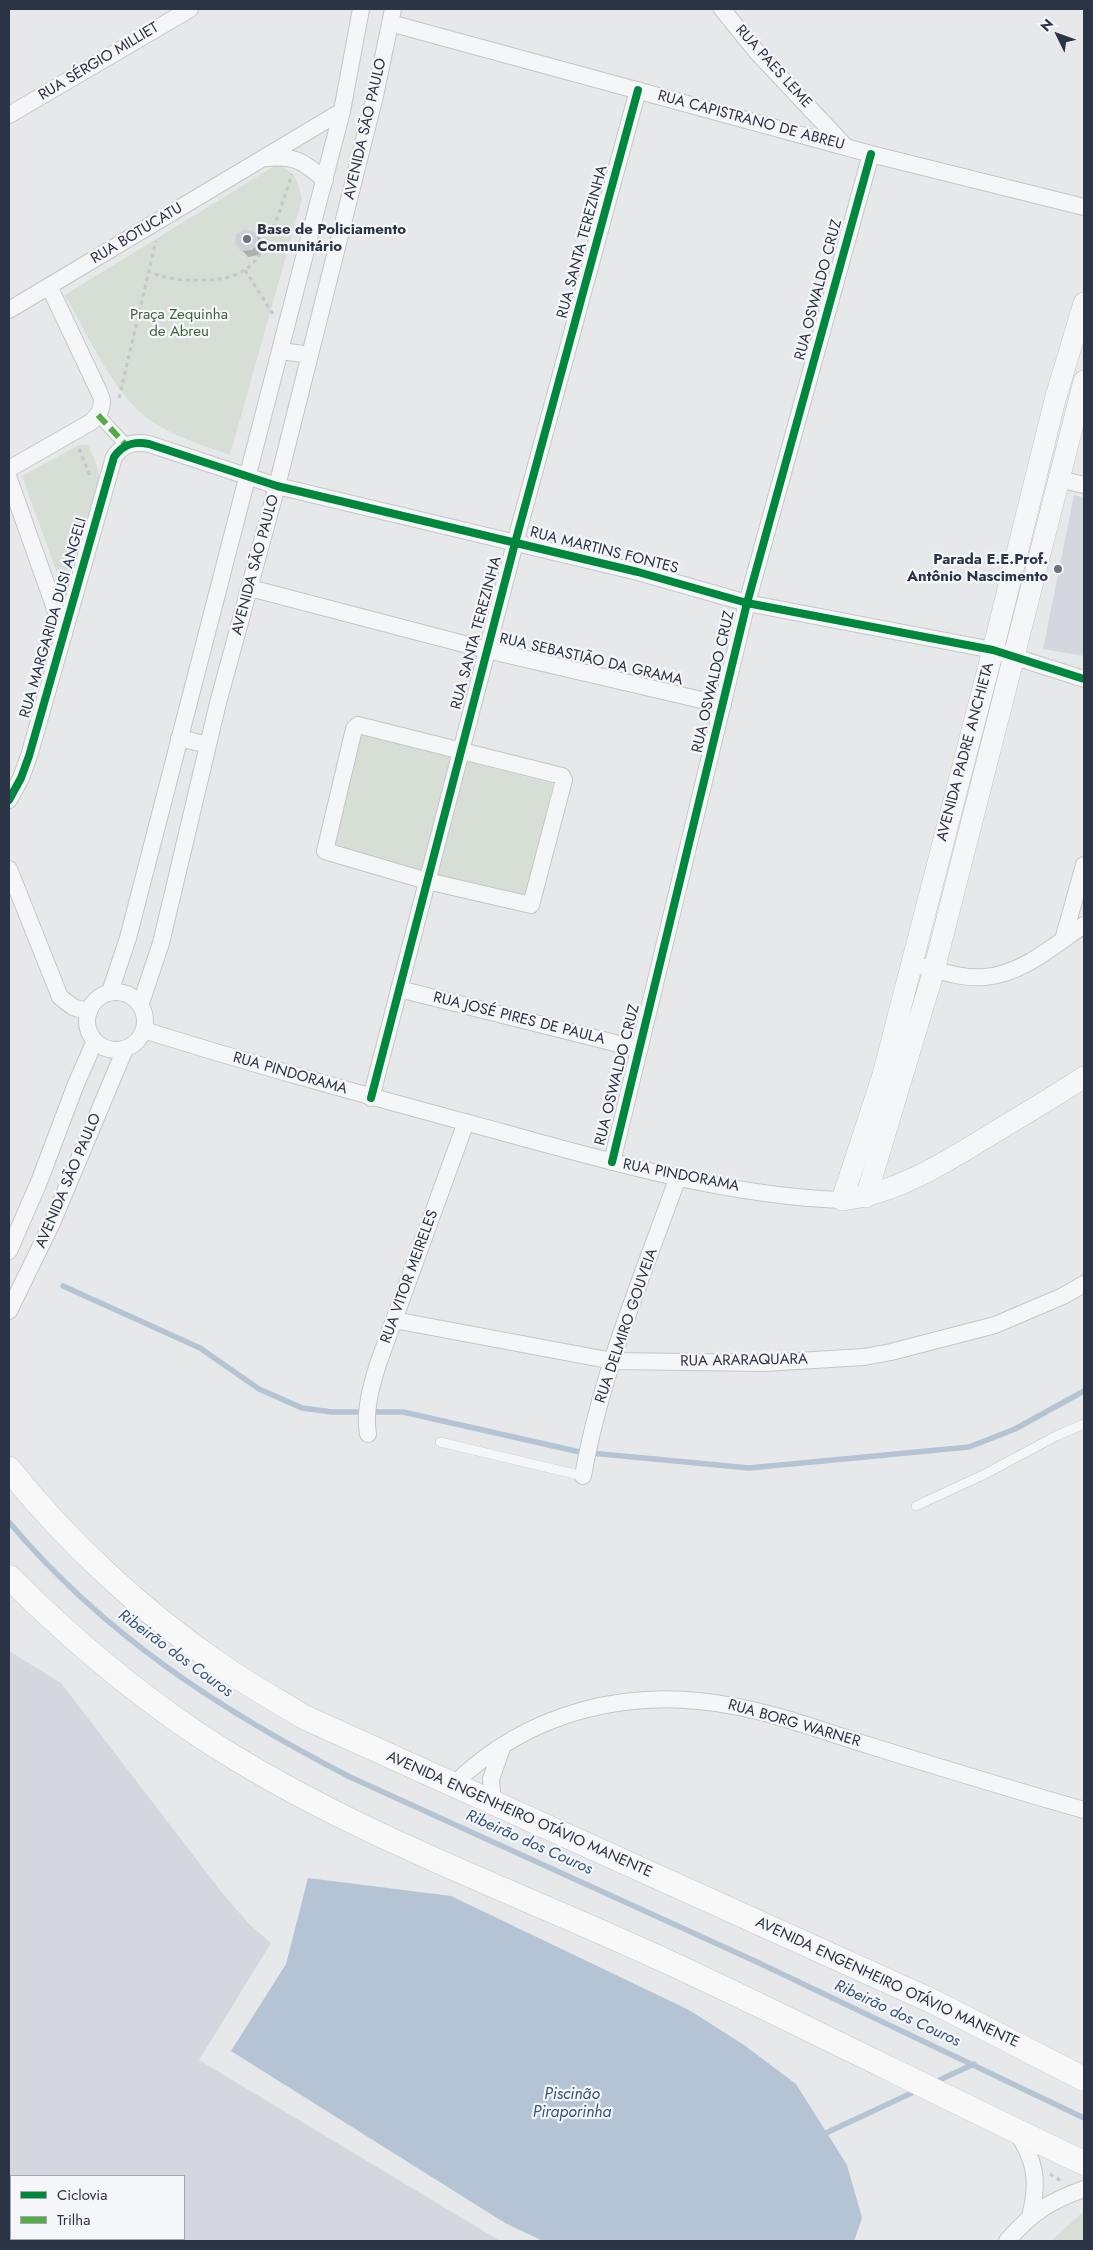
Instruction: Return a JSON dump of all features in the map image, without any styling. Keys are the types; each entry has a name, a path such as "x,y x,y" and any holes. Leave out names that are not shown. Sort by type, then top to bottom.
{"main road":[{"name":"AVENIDA ENGENHEIRO OTÁVIO MANENTE","path":"9,1468 47,1514 85,1553 131,1595 219,1664 304,1717 934,2002 1084,2079"},
{"path":"9,1577 117,1676 201,1736 249,1765 352,1820 683,1969 982,2116 1084,2163"}],"street":[{"name":"RUA SÉRGIO MILLIET","path":"9,115 163,15 190,9"},
{"name":"AVENIDA SÃO PAULO","path":"110,992 128,938 179,738 249,478 342,111 361,9"},
{"name":"RUA PAES LEME","path":"722,9 756,51 845,146"},
{"name":"AVENIDA SÃO PAULO","path":"141,1003 161,944 208,745 310,356 375,96 391,16"},
{"name":"RUA CAPISTRANO DE ABREU","path":"391,16 638,90 871,154 1084,207"},
{"name":"RUA SANTA TEREZINHA","path":"370,1098 515,544 638,90"},
{"name":"RUA BOTUCATU","path":"9,310 342,111"},
{"name":"RUA OSWALDO CRUZ","path":"612,1162 747,603 871,154"},
{"name":"RUA BOTUCATU","path":"264,158 282,156 298,159"},
{"path":"298,159 325,180"},
{"path":"9,469 88,424 98,415 102,408 102,397 49,286"},
{"name":"AVENIDA PADRE ANCHIETA","path":"842,1200 882,1075 993,650 1055,400 1084,303"},
{"path":"281,351 310,356"},
{"name":"AVENIDA PADRE ANCHIETA","path":"866,1197 934,970 1084,380"},
{"path":"98,415 126,445"},
{"name":"RUA MARTINS FONTES","path":"126,445 137,442 149,444 277,486 638,572 747,603 993,650 1013,656"},
{"name":"RUA MARGARIDA DUSI ANGELI","path":"9,800 25,767 114,457 126,445"},
{"path":"9,479 64,634"},
{"path":"1059,479 1084,485"},
{"name":"RUA SEBASTIÃO DA GRAMA","path":"250,588 487,650 723,705"},
{"path":"48,589 63,602 72,604"},
{"path":"1013,656 1084,679"},
{"path":"358,725 461,751 563,778 532,903 529,905 427,881 325,851 354,729 358,725"},
{"path":"179,738 208,745"},
{"path":"1063,940 1084,865"},
{"path":"9,868 60,996 73,1007 89,1012"},
{"path":"911,964 974,977 997,975 1019,967 1084,925"},
{"name":"RUA JOSÉ PIRES DE PAULA","path":"399,989 639,1048"},
{"path":"117,991 130,994 141,1003 146,1016 144,1030 137,1042 125,1049 114,1050 104,1047 95,1041 89,1032 89,1012 101,996 117,991"},
{"name":"RUA PINDORAMA","path":"144,1030 370,1098 612,1162 678,1178 786,1196 842,1200 866,1197 905,1183 947,1162 1084,1077"},
{"name":"AVENIDA SÃO PAULO","path":"9,1250 39,1182 76,1084 95,1041"},
{"name":"AVENIDA SÃO PAULO","path":"9,1311 52,1223 125,1049"},
{"name":"RUA VITOR MEIRELES","path":"367,1429 369,1399 378,1364 466,1122"},
{"name":"RUA DELMIRO GOUVEIA","path":"584,1471 592,1432 613,1361 678,1178"},
{"name":"RUA ARARAQUARA","path":"394,1320 613,1361 764,1363 864,1357 995,1325 1063,1296 1084,1284"},
{"name":"RUA BORG WARNER","path":"454,1784 474,1766 503,1745 562,1715 599,1706 662,1700 709,1702 754,1711 1084,1810"},
{"path":"492,1802 491,1779 503,1745"},
{"path":"1016,2132 1028,2148 1033,2163 1035,2196 1030,2216"},
{"path":"1008,2241 1030,2216 1076,2187"}],"lane":[{"path":"916,1506 985,1474 1056,1436 1084,1424"},
{"path":"440,1442 584,1471"}],"path":[{"path":"147,271 165,279 190,281 221,280 245,270 272,232 298,159"},
{"path":"70,454 112,430 147,271 162,220"},
{"path":"245,270 285,333"},
{"path":"79,449 91,480"},
{"path":"1045,2171 1076,2187"}],"shaded area":[{"path":"1074,495 1084,498 1084,656 1043,649"},
{"path":"9,1651 61,1683 223,1894 249,1924 271,1943 199,2060 500,2241 9,2241"}],"green space":[{"name":"Praça Zequinha de Abreu","path":"276,165 288,170 295,177 302,199 230,455 187,440 166,430 147,418 135,407 101,361 65,295"},
{"path":"79,445 88,445 95,460 101,484 64,592 22,476"},
{"path":"358,733 553,784 525,899 332,845"},
{"path":"1084,2211 1084,2241 1051,2241"}],"water":[{"name":"Piscinão Piraporinha","path":"308,1878 451,1896 689,2010 744,2045 796,2084 847,2165 862,2218 854,2241 543,2241 505,2223 231,2051 286,1964"}],"building":[{"name":"Base de Policiamento Comunitário","path":"245,229 258,234 258,244 252,250 241,251 235,243 236,234"}],"waterway":[{"path":"63,1286 200,1348 259,1389 302,1408 332,1412 403,1412 580,1452 749,1468 969,1447 1015,1429 1084,1391"},
{"name":"Ribeirão dos Couros","path":"9,1522 46,1563 124,1635 166,1667 255,1725 350,1777 757,1962 1084,2118"},
{"path":"933,2083 974,2064"},
{"path":"826,2133 918,2090"}],"marked path":[{"path":"98,415 126,445"}],"cycle path":[{"path":"371,1098 515,543 638,90"},
{"path":"612,1162 747,603 871,154"},
{"path":"9,800 21,778 29,756 114,457 125,446 134,443 149,444 277,486 638,572 747,603 993,650 1084,679"}],"place":[{"name":"Base de Policiamento Comunitário","path":"247,239"},
{"name":"Parada E.E.Prof. Antônio Nascimento","path":"1058,569"}]}
